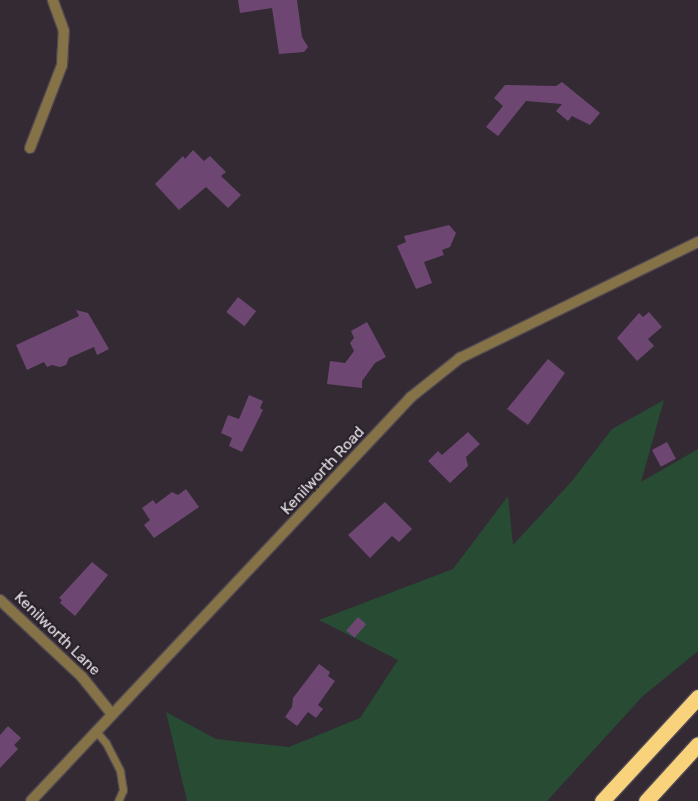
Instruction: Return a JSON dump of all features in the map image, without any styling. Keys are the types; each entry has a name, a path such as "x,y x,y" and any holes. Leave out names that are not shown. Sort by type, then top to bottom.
{"highway":[{"path":"602,801 698,697"},
{"path":"646,801 698,744"}],"street":[{"path":"30,148 62,65 64,31 53,0"},
{"name":"Kenilworth Road","path":"32,801 110,713 317,500 411,397 458,359 698,242"},
{"name":"Kenilworth Lane","path":"0,600 82,677 110,713"}],"lane":[{"path":"95,730 106,743 120,771 123,790 118,801"}],"green space":[{"path":"664,400 641,482 698,449 698,651 643,696 547,801 187,801 166,712 216,739 289,747 360,718 398,660 319,620 453,569 508,496 513,545 572,481 612,429"}],"building":[{"path":"238,0 297,0 302,37 308,47 304,52 279,54 272,8 240,13"},
{"path":"562,82 600,113 590,125 572,116 568,121 556,111 562,104 526,101 498,136 486,127 503,106 494,98 505,85 556,86"},
{"path":"193,150 204,161 210,156 226,172 221,176 241,195 228,208 206,187 179,210 155,184 183,156 185,159"},
{"path":"449,225 456,233 450,247 442,250 444,255 424,262 432,283 416,289 397,246 406,242 404,236"},
{"path":"238,297 256,311 244,326 226,312"},
{"path":"76,310 88,313 109,349 97,355 94,347 69,358 66,365 47,367 44,362 27,370 16,345 79,316"},
{"path":"649,312 662,327 648,339 654,346 637,361 617,338 639,313 643,317"},
{"path":"367,322 386,357 375,363 362,381 362,388 327,384 330,361 345,363 354,351 350,343 354,338 351,331"},
{"path":"548,359 565,373 528,425 507,409"},
{"path":"249,395 263,401 260,408 263,410 242,452 229,446 232,438 221,433 228,415 239,419"},
{"path":"468,432 480,444 466,457 468,466 450,483 428,461 438,451 442,455"},
{"path":"667,442 676,459 661,467 652,450"},
{"path":"186,489 199,507 154,538 144,525 150,520 142,508 153,500 156,504 172,492 178,495"},
{"path":"385,502 412,529 399,542 392,536 370,558 348,535"},
{"path":"92,562 108,575 75,616 60,603 62,600 59,598"},
{"path":"358,617 366,624 354,638 346,631"},
{"path":"319,664 330,672 328,676 335,681 318,705 323,709 316,718 308,712 297,726 285,717 292,707 293,698"},
{"path":"8,726 21,738 14,745 18,749 0,768 0,735"}]}
